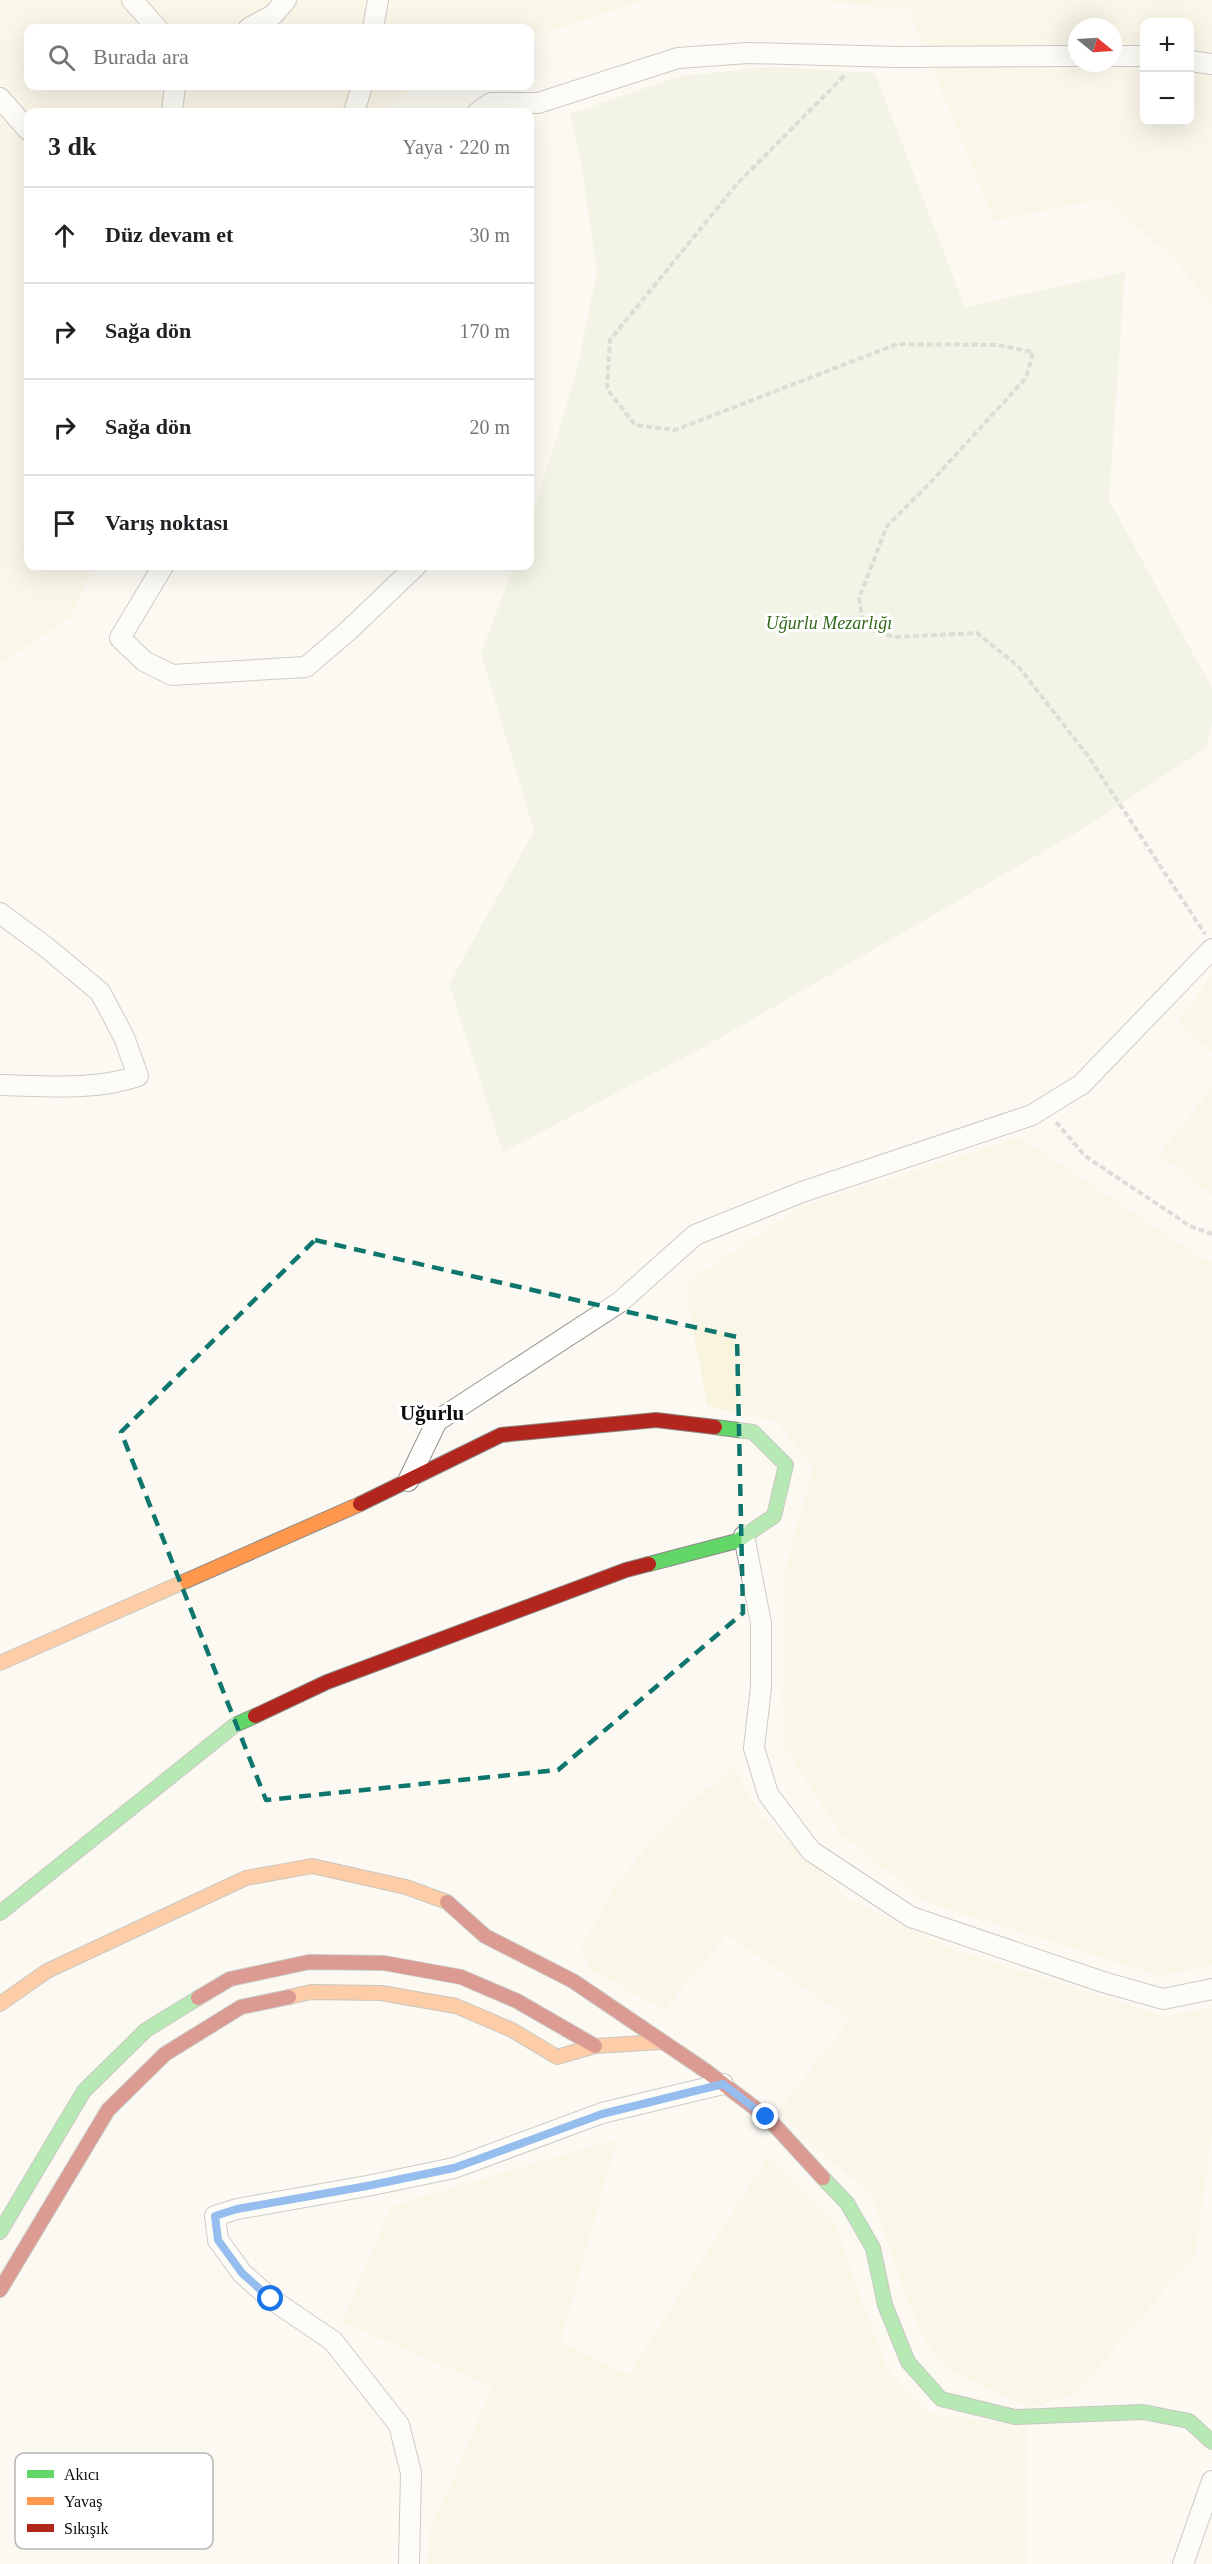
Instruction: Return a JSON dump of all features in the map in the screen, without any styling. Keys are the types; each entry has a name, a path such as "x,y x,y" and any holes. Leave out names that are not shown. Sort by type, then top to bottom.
{"street":[{"path":"132,0 153,24"},
{"path":"256,24 273,15 286,0"},
{"path":"374,24 378,0"},
{"path":"484,108 491,103 538,103 678,58 748,53 866,56 1068,56"},
{"path":"1122,56 1140,56"},
{"path":"1194,62 1212,64"},
{"path":"173,108 175,90"},
{"path":"355,108 361,90"},
{"path":"0,98 24,125"},
{"path":"161,570 120,638 144,661 172,675 306,667 348,631 412,570"},
{"path":"0,913 46,947 100,992 124,1037 138,1076 122,1081 76,1087 0,1085"},
{"path":"408,1481 436,1421 620,1302 695,1235 802,1192 1032,1115 1082,1084 1209,942"},
{"path":"0,1663 408,1481 501,1435 656,1420 753,1432 786,1465 774,1516 737,1541 626,1570 327,1682 235,1725 0,1913"},
{"path":"744,1536 761,1623 761,1688 754,1748 768,1794 811,1851 911,1917 922,1921 1103,1982 1163,1999 1212,1989"},
{"path":"0,2004 47,1971 246,1878 312,1866 406,1887 452,1904 485,1936 573,1981 723,2084 766,2117 848,2203 873,2248 885,2305 908,2362 941,2399 1015,2416 1143,2412 1189,2421 1212,2442"},
{"path":"0,2232 84,2091 146,2030 230,1979 309,1962 384,1963 461,1977 517,2001 595,2046"},
{"path":"0,2290 108,2110 165,2054 241,2007 311,1992 381,1993 456,2006 512,2030 557,2057 595,2046 661,2042"},
{"path":"409,2564 411,2473 399,2425 333,2341 271,2299 242,2273 218,2240 215,2216 237,2209 454,2168 602,2114 723,2084"},
{"path":"1183,2564 1212,2481"}],"path":[{"path":"866,56 830,89 737,184 610,340 607,388 635,425 675,430 897,344 998,345 1033,352 1026,378 929,484 887,526 859,598 864,628 894,638 977,633 1018,666 1088,756 1209,942"},
{"path":"1044,1108 1085,1156 1190,1226 1212,1234"}],"highlighted area":[{"path":"315,1240 737,1337 743,1613 558,1770 266,1800 121,1432"}],"shaded area":[{"path":"0,0 647,0 534,36 534,24 24,24 24,90 411,90 387,108 24,108 24,570 91,570 71,617 0,664"},
{"path":"813,0 1212,0 1212,304 1176,262 1106,198 994,221 909,10"},
{"path":"1212,975 1212,1052 1178,1021"},
{"path":"1212,1088 1212,1195 1159,1154"},
{"path":"1019,1137 1198,1256 1212,1262 1212,1965 1160,1976 928,1903 841,1835 785,1748 782,1703 784,1574 813,1467 776,1421 707,1406 685,1284 799,1208"},
{"path":"734,1766 761,1816 852,1901 953,1949 1163,2016 1212,2008 1212,2131 1196,2254 1076,2394 1030,2408 954,2373 926,2343 905,2295 872,2198 778,2111 850,2019 727,1935 664,2010 591,1970 581,1948 613,1888 666,1824"},
{"path":"617,2139 561,2341 628,2375 769,2155 836,2224 887,2368 931,2413 1026,2426 1026,2564 427,2564 431,2523 449,2488 492,2387 342,2322 391,2206"}],"green space":[{"name":"Uğurlu Mezarlığı","path":"769,67 875,73 965,307 1125,272 1109,500 1212,688 1212,722 1206,748 1086,827 706,1046 503,1152 449,984 534,831 481,653 512,570 534,570 534,511 577,370 597,271 581,162 570,114 681,76"}],"traffic: fast":[{"path":"649,1564 737,1541 774,1516 786,1465 753,1432 715,1427"},
{"path":"0,1913 235,1725 255,1716"},
{"path":"0,2232 84,2091 146,2030 198,1998"},
{"path":"823,2178 847,2203 873,2248 885,2305 908,2362 941,2399 1015,2417 1143,2412 1189,2421 1212,2442"}],"traffic: slow":[{"path":"0,1663 360,1504"},
{"path":"0,2004 47,1971 246,1878 312,1866 406,1887 447,1902"},
{"path":"289,1997 311,1992 381,1993 456,2006 512,2030 557,2057 595,2046 661,2042"}],"traffic: jam":[{"path":"360,1504 501,1435 656,1420 715,1427"},
{"path":"255,1716 327,1682 626,1570 649,1564"},
{"path":"447,1902 485,1936 573,1981 706,2071 767,2117 823,2178"},
{"path":"198,1998 230,1979 309,1962 384,1963 461,1977 517,2001 595,2046"},
{"path":"0,2290 108,2110 165,2054 241,2007 289,1997"}],"district":[{"name":"Uğurlu","path":"432,1413"}],"route":[{"path":"271,2299 242,2273 218,2240 215,2216 237,2209 454,2168 602,2114 723,2084 766,2117"}]}
